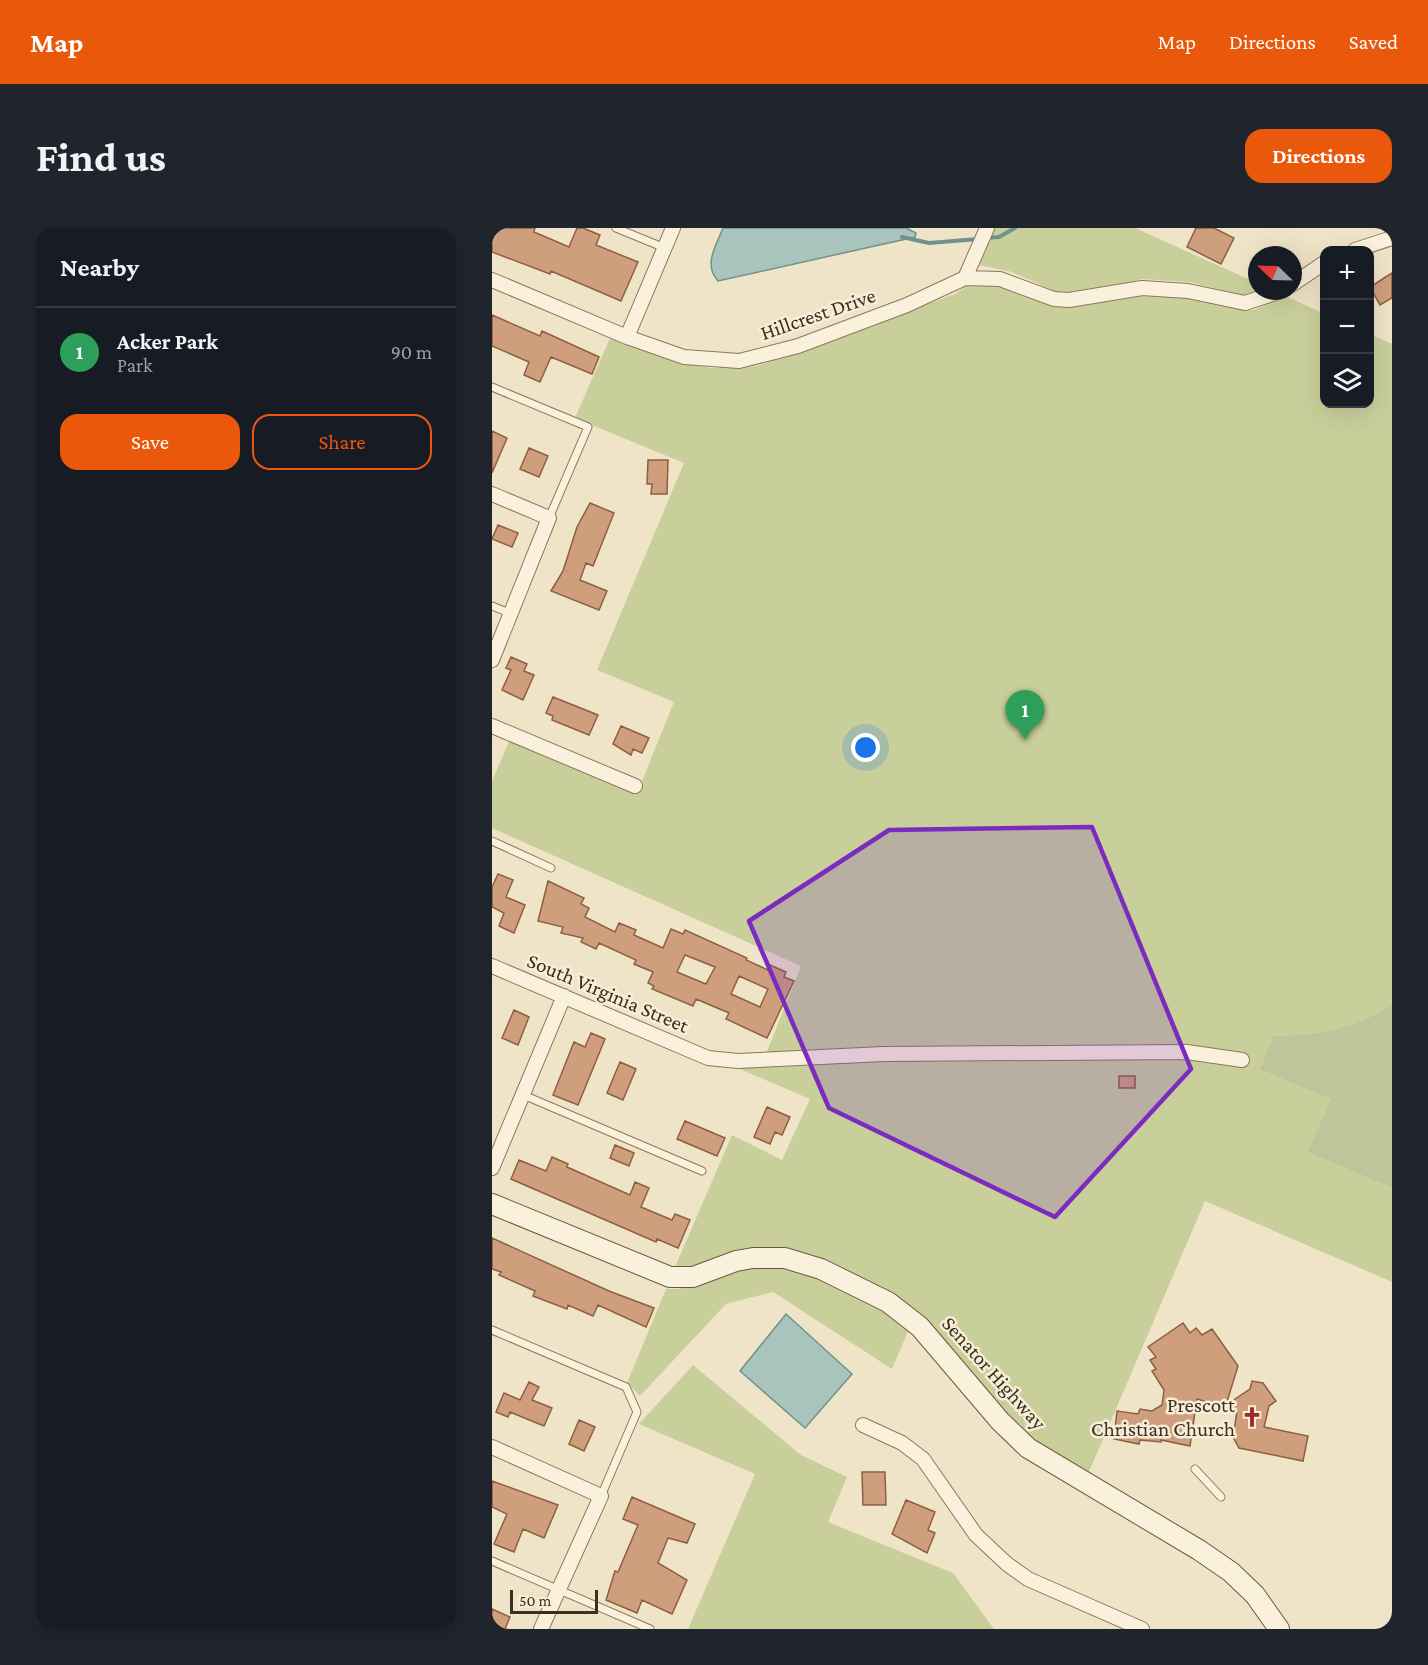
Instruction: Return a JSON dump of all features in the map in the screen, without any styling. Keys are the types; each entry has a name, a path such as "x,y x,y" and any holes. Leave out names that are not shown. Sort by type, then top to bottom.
{"street":[{"path":"627,337 673,228"},
{"path":"987,228 965,278 1000,279 1054,299 1069,300 1142,288 1188,291 1245,303 1254,300"},
{"path":"1367,246 1392,238"},
{"path":"1302,278 1320,266"},
{"name":"Hillcrest Drive","path":"492,280 627,337 684,357 739,361 798,346 907,305 965,278"},
{"path":"492,494 549,518 492,660"},
{"path":"492,726 635,786"},
{"name":"South Virginia Street","path":"492,966 708,1058 738,1061 884,1054 1186,1052 1242,1060"},
{"path":"492,1168 521,1094 564,996"},
{"name":"Senator Highway","path":"492,1204 670,1277 693,1277 736,1261 753,1258 785,1258 821,1269 871,1293 920,1327 1022,1442 1081,1481 1199,1550 1231,1572 1255,1595 1279,1629"},
{"path":"863,1425 902,1443 923,1459 976,1535 1007,1564 1028,1579 1142,1629"},
{"path":"492,1447 601,1496 541,1629"}],"lane":[{"path":"616,228 665,248"},
{"path":"492,387 588,427 549,518"},
{"path":"492,606 512,614"},
{"path":"492,841 551,868"},
{"path":"521,1094 702,1171"},
{"path":"492,1330 626,1387 637,1412 601,1496"},
{"path":"1195,1469 1221,1497"},
{"path":"492,1561 650,1629"}],"highlighted area":[{"path":"1092,827 1191,1069 1055,1217 829,1108 749,921 889,830"}],"green space":[{"path":"993,228 1135,228 1248,279 1248,294 1243,295 1189,282 1142,279 1077,295 1057,292 1012,272 978,265"},
{"path":"972,282 1001,286 1051,304 1140,293 1188,296 1234,308 1253,310 1277,300 1294,300 1320,312 1320,408 1374,408 1374,336 1392,344 1392,1005 1362,1020 1335,1029 1274,1036 1331,1099 1309,1152 1392,1188 1392,1282 1205,1201 1089,1472 1047,1451 1023,1431 936,1332 822,1261 784,1248 737,1252 696,1266 675,1267 732,1135 782,1160 810,1099 728,1064 764,1059 801,966 492,828 492,781 510,739 633,792 638,791 674,702 597,670 684,463 575,418 610,338 670,359 711,368 757,366 955,294"},
{"path":"1392,1005 1392,1188 1308,1152 1331,1099 1260,1069 1274,1036 1335,1029 1362,1020"},
{"path":"784,1266 817,1277 850,1292 895,1318 909,1329 892,1369 773,1292 726,1304 640,1396 627,1383 666,1289 690,1286 738,1269"},
{"path":"693,1365 801,1455 847,1477 828,1522 953,1573 994,1629 688,1629 755,1474 639,1424"}],"water":[{"path":"723,228 906,228 916,233 915,237 718,281 711,268 711,262 714,248"},
{"path":"786,1314 852,1374 805,1428 740,1371"}],"building":[{"path":"492,228 535,228 534,232 569,247 577,228 583,228 600,235 596,245 638,262 621,301 551,271 550,274 492,252"},
{"path":"1196,228 1214,228 1234,238 1221,264 1187,247"},
{"path":"1392,273 1392,298 1380,305 1374,294 1374,284"},
{"path":"492,315 540,336 542,331 599,357 592,374 551,357 540,382 524,375 529,362 492,346"},
{"path":"492,431 507,438 492,473"},
{"path":"529,448 548,456 539,477 520,469"},
{"path":"648,460 668,460 667,494 651,494 652,484 647,484"},
{"path":"590,503 614,513 593,566 586,563 580,580 607,591 599,610 551,591 563,571 577,527"},
{"path":"498,525 518,533 512,547 492,539"},
{"path":"511,657 527,664 524,671 534,675 523,700 502,690 511,670 506,668"},
{"path":"553,697 598,715 589,735 552,720 553,716 546,713"},
{"path":"621,726 649,738 642,753 633,749 631,755 613,744"},
{"path":"498,874 513,880 506,897 525,905 514,933 499,926 504,913 492,907 492,887"},
{"path":"548,881 584,898 581,904 589,908 585,917 615,932 619,923 636,930 634,935 663,948 671,929 683,934 685,930 768,970 770,965 786,972 784,977 794,981 767,1038 726,1019 729,1013 696,999 693,1006 652,989 654,986 648,983 653,972 634,964 636,960 599,943 596,949 581,942 583,938 561,933 563,927 538,921","holes":["685,955 715,967 706,984 677,972","739,976 768,989 760,1007 731,994"]},
{"path":"514,1010 529,1017 518,1045 502,1038"},
{"path":"591,1033 605,1039 578,1105 553,1095 574,1042 585,1047"},
{"path":"620,1062 636,1069 623,1100 607,1093"},
{"path":"1119,1076 1135,1076 1135,1088 1119,1088"},
{"path":"767,1107 790,1117 782,1135 775,1132 770,1144 754,1137"},
{"path":"685,1121 725,1138 717,1156 677,1139"},
{"path":"615,1145 634,1153 629,1166 610,1158"},
{"path":"552,1157 568,1164 567,1167 630,1195 635,1182 649,1188 641,1207 672,1220 675,1214 690,1220 678,1248 657,1239 656,1242 511,1179 519,1160 546,1171"},
{"path":"492,1238 609,1291 654,1308 646,1327 598,1305 593,1316 568,1305 567,1309 533,1296 535,1291 499,1275 501,1272 492,1269"},
{"path":"1183,1323 1190,1333 1196,1328 1202,1335 1212,1329 1238,1366 1226,1405 1250,1389 1252,1381 1263,1383 1276,1401 1269,1406 1264,1427 1308,1436 1303,1461 1239,1448 1233,1437 1237,1411 1197,1399 1190,1446 1161,1440 1161,1442 1140,1440 1139,1444 1114,1439 1117,1411 1138,1414 1140,1409 1152,1411 1162,1405 1164,1390 1152,1371 1156,1369 1150,1360 1156,1357 1148,1347"},
{"path":"529,1382 539,1387 532,1400 552,1408 544,1426 510,1412 508,1417 496,1412 504,1393 520,1400"},
{"path":"579,1420 595,1427 584,1451 569,1444"},
{"path":"862,1472 885,1472 886,1505 863,1505"},
{"path":"492,1481 558,1505 544,1538 523,1529 514,1552 494,1544 507,1514 492,1507"},
{"path":"632,1497 695,1524 687,1543 668,1538 658,1563 687,1580 672,1614 642,1600 637,1613 606,1600 615,1571 618,1572 638,1525 623,1519"},
{"path":"906,1500 935,1512 928,1530 935,1533 927,1553 892,1534"},
{"path":"492,1609 510,1617 505,1629 492,1629"}],"waterway":[{"path":"985,238 999,237 1015,228"},
{"path":"902,237 929,243 978,239"}],"place":[{"name":"Acker Park","path":"1025,740"},
{"name":"Prescott Christian Church","path":"1252,1417"}]}
